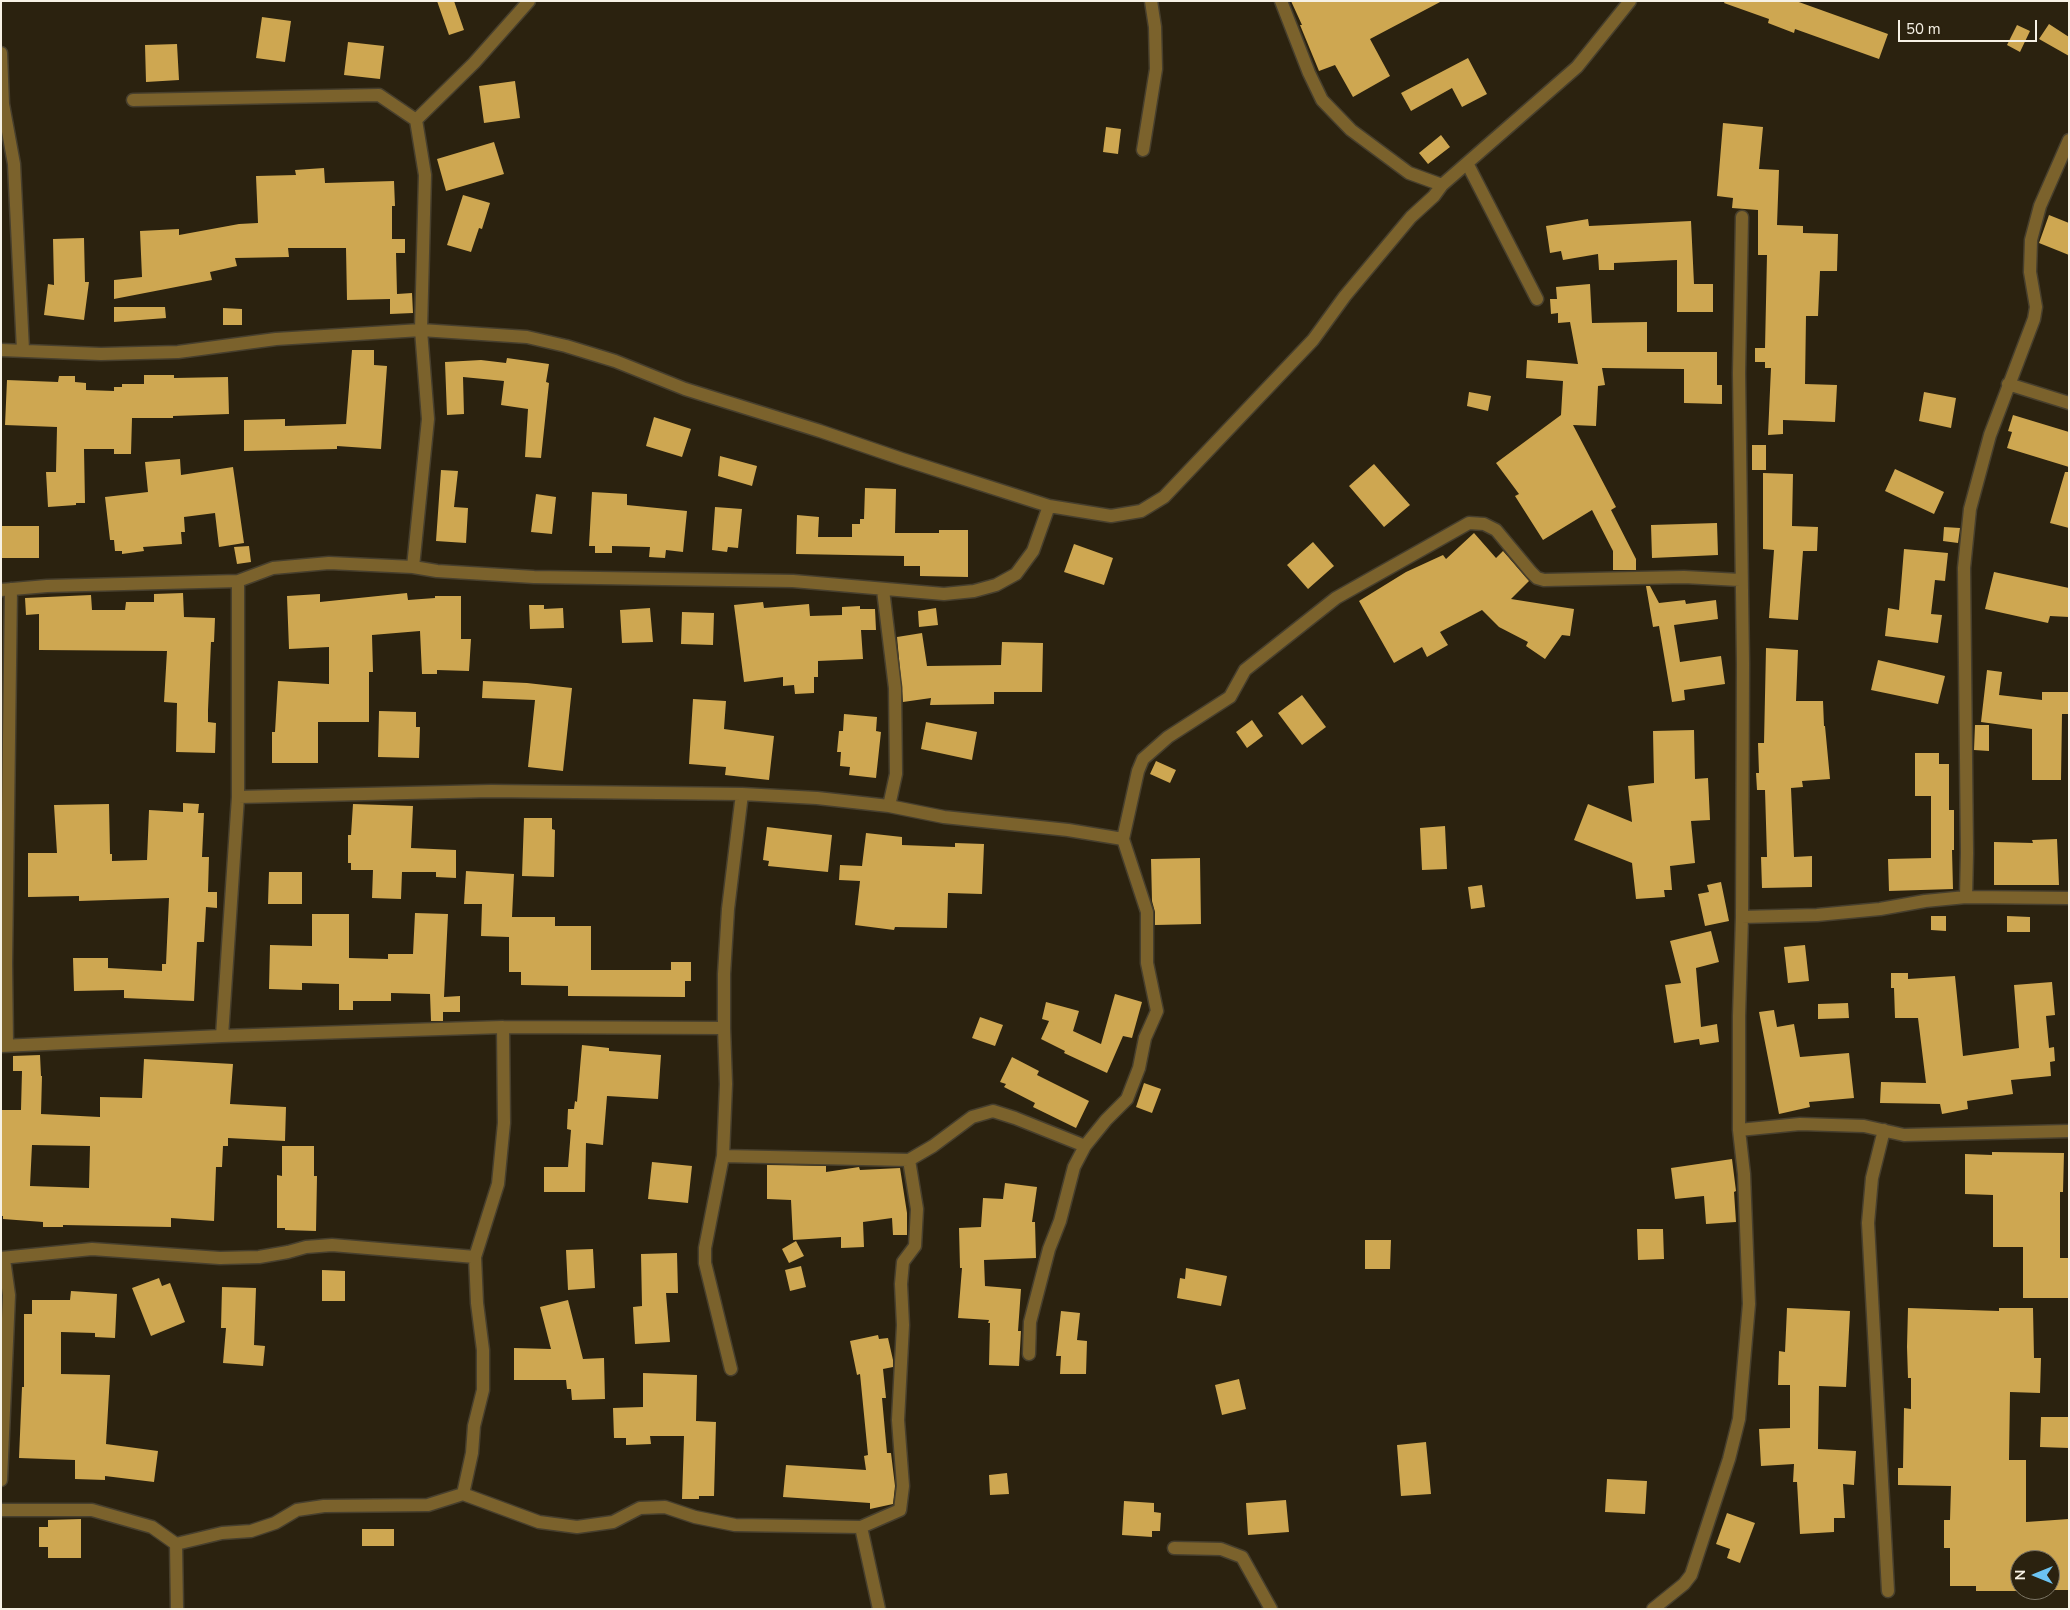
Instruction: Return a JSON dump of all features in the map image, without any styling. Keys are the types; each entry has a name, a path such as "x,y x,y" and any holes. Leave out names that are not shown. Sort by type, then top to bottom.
{"street":[{"path":"416,120 474,63 529,1"},
{"path":"1143,150 1156,69 1155,27 1150,1"},
{"path":"1282,1 1309,73 1322,100 1351,130 1409,173 1442,184"},
{"path":"1,350 101,354 178,352 276,339 421,330 527,338 566,346 614,361 685,389 1049,506 1111,516 1141,511 1164,496 1314,340 1345,296 1410,217 1434,196 1442,184 1577,66 1630,1"},
{"path":"1,53 3,104 14,164 23,350"},
{"path":"133,100 379,95 416,120 425,175 421,330 428,419 413,567"},
{"path":"1966,897 1964,568 1970,509 1990,435 2034,319 2036,308 2030,272 2031,240 2040,206 2069,140"},
{"path":"1467,163 1537,299"},
{"path":"1653,1609 1684,1584 1691,1575 1739,1420 1749,1304 1744,1182 1739,1130 1743,663 1740,580 1739,373 1742,217"},
{"path":"2008,384 2069,403"},
{"path":"724,1028 503,1027 222,1036 4,1046 6,963 6,590 47,586 238,581 273,568 329,563 413,567 474,574 598,579 793,582 944,594 974,591 996,584 1016,574 1033,551 1049,506"},
{"path":"1029,1354 1030,1322 1049,1249 1060,1221 1074,1167 1085,1146 1126,1099 1140,1068 1145,1038 1157,1011 1147,963 1146,912 1124,839 1137,776 1143,759 1168,738 1230,697 1245,670 1336,598 1469,523 1484,524 1496,530 1531,572 1537,578 1544,580 1684,577 1740,580"},
{"path":"222,1036 238,797 238,581"},
{"path":"883,590 895,688 896,774 889,806"},
{"path":"238,797 491,791 742,794 816,798 889,806 944,816 1068,830 1124,839"},
{"path":"730,1369 705,1263 705,1248 723,1156 726,1084 724,974 728,909 742,794"},
{"path":"1742,917 1817,915 1880,909 1925,900 1966,897 2069,898"},
{"path":"463,1494 482,1390 483,1350 474,1257 498,1184 504,1123 503,1027"},
{"path":"723,1156 909,1160 972,1117 993,1111 1085,1146"},
{"path":"1739,1130 1800,1124 1864,1126 1904,1135 2069,1131"},
{"path":"1884,1130 1872,1178 1868,1223 1888,1591"},
{"path":"1,1510 92,1510 152,1527 176,1544 222,1533 251,1531 275,1523 297,1510 315,1507 428,1505 463,1494 539,1522 577,1527 613,1522 640,1508 666,1506 695,1517 735,1525 861,1527 900,1510 903,1486 898,1420 903,1325 901,1284 903,1262 915,1246 917,1209 909,1160"},
{"path":"1,1480 9,1295 3,1258 92,1249 220,1258 259,1257 306,1247 332,1245 474,1257"},
{"path":"861,1527 879,1609"},
{"path":"176,1544 177,1609"},
{"path":"1174,1548 1221,1549 1242,1557 1271,1609"}],"building":[{"path":"437,1 454,1 464,30 449,35"},
{"path":"1291,1 1442,1 1370,39 1390,76 1353,97 1335,65 1319,71"},
{"path":"1725,1 1796,1 1888,34 1879,59 1795,29 1794,33 1768,23 1769,19 1724,3"},
{"path":"262,17 291,21 285,62 256,58"},
{"path":"2049,24 2069,37 2069,56 2039,39"},
{"path":"2017,25 2030,31 2020,52 2007,45"},
{"path":"348,42 384,46 380,79 344,75"},
{"path":"177,44 179,80 146,82 145,45"},
{"path":"1468,58 1487,94 1462,107 1452,88 1411,111 1401,93"},
{"path":"515,81 520,118 484,123 479,86"},
{"path":"1723,123 1763,127 1759,169 1779,170 1777,225 1803,226 1803,233 1838,234 1837,271 1820,271 1818,316 1806,316 1805,384 1837,385 1835,422 1783,420 1783,434 1768,435 1771,368 1765,368 1765,362 1755,362 1755,348 1765,348 1767,255 1758,255 1758,210 1732,208 1733,198 1717,196"},
{"path":"1106,127 1121,129 1118,154 1103,152"},
{"path":"1441,135 1450,147 1428,164 1419,153"},
{"path":"494,142 504,174 446,191 437,159"},
{"path":"324,168 325,183 394,181 395,206 392,206 392,239 405,239 405,253 396,253 397,294 412,293 413,313 390,314 390,299 347,300 346,248 288,248 289,257 235,258 237,266 210,272 212,280 114,299 114,280 142,277 140,231 179,229 179,235 239,224 258,223 256,176 296,175 295,170"},
{"path":"463,195 490,203 482,229 479,228 471,252 447,245"},
{"path":"2049,215 2069,223 2069,255 2039,243"},
{"path":"1588,219 1589,226 1691,221 1694,284 1713,284 1713,312 1677,312 1677,260 1614,263 1614,270 1599,270 1598,254 1563,260 1561,251 1550,253 1546,226"},
{"path":"84,238 85,282 89,282 84,320 44,315 48,284 54,285 53,239"},
{"path":"1590,284 1592,323 1647,322 1647,352 1717,352 1717,385 1722,385 1722,404 1684,403 1684,369 1602,368 1605,385 1598,386 1596,426 1573,425 1616,507 1611,510 1636,559 1636,570 1613,570 1613,551 1592,510 1543,540 1515,496 1519,494 1496,463 1561,415 1563,381 1526,378 1527,360 1578,364 1570,322 1558,323 1558,313 1551,314 1550,299 1557,299 1556,287"},
{"path":"114,307 165,307 166,318 114,322"},
{"path":"223,308 242,309 242,325 223,325"},
{"path":"352,350 374,350 374,365 387,366 381,449 337,446 337,449 244,451 244,420 285,419 285,426 346,424"},
{"path":"507,358 549,364 546,382 549,383 541,458 525,457 528,409 501,405 504,381 463,377 464,414 447,415 445,362 481,360 506,363"},
{"path":"144,375 174,375 174,378 228,377 229,414 173,416 173,418 132,418 131,454 114,454 114,449 84,449 85,503 48,507 46,472 56,472 57,427 5,425 7,380 58,382 59,376 75,376 75,382 86,383 86,390 114,391 114,387 122,387 122,384 144,384"},
{"path":"1469,392 1491,396 1488,411 1467,406"},
{"path":"1924,392 1956,398 1951,428 1919,421"},
{"path":"2013,415 2069,432 2069,467 2007,448 2012,432 2008,431"},
{"path":"654,417 691,429 682,457 646,446"},
{"path":"1752,445 1766,445 1766,470 1752,470"},
{"path":"720,456 757,466 752,486 718,476"},
{"path":"180,459 181,475 233,467 244,543 219,547 215,513 184,517 185,532 181,532 182,544 143,547 144,551 122,554 122,551 115,551 114,540 110,540 105,497 148,492 145,462"},
{"path":"1374,464 1410,505 1384,527 1349,486"},
{"path":"1895,469 1944,492 1934,514 1885,491"},
{"path":"441,470 458,471 454,507 468,508 466,543 436,541"},
{"path":"2065,472 2069,472 2069,528 2050,523"},
{"path":"1763,473 1793,474 1792,526 1818,527 1817,551 1803,551 1798,620 1769,618 1774,550 1763,549"},
{"path":"865,488 896,489 895,533 939,533 939,530 968,530 968,577 920,576 920,566 904,566 904,556 796,554 797,515 819,517 818,537 852,537 852,524 860,524 860,519 864,519"},
{"path":"592,492 627,494 627,505 687,511 683,552 666,550 665,558 649,557 650,547 612,546 612,553 595,553 595,546 589,546"},
{"path":"536,494 556,497 552,534 531,532"},
{"path":"715,507 742,509 738,548 728,547 727,552 712,550"},
{"path":"1717,523 1718,555 1652,558 1651,525"},
{"path":"1,526 39,526 39,558 2,558"},
{"path":"1944,527 1960,528 1958,543 1943,541"},
{"path":"1474,533 1496,558 1503,551 1529,581 1511,599 1574,609 1570,636 1562,635 1545,659 1526,646 1528,642 1499,627 1482,610 1440,632 1448,645 1427,657 1422,647 1394,663 1359,601 1406,572 1443,555 1446,559"},
{"path":"1313,542 1334,566 1308,589 1287,565"},
{"path":"1074,544 1113,558 1104,585 1064,572"},
{"path":"249,546 251,562 237,564 234,547"},
{"path":"1904,549 1948,553 1945,581 1935,580 1931,614 1942,615 1938,643 1885,636 1888,608 1899,610"},
{"path":"1994,572 2069,588 2069,617 2050,616 2048,623 1985,609"},
{"path":"1646,586 1650,586 1659,603 1685,600 1686,604 1716,600 1718,619 1674,625 1680,662 1721,656 1725,684 1684,690 1685,700 1672,702 1659,626 1653,627"},
{"path":"183,593 184,617 215,618 214,642 211,642 208,722 216,723 215,753 176,752 177,703 164,702 167,651 39,650 39,614 26,615 25,598 91,595 92,610 125,610 126,602 154,602 154,594"},
{"path":"407,593 408,600 435,598 435,596 461,596 461,639 471,639 469,671 437,670 437,674 422,674 420,631 372,635 373,672 369,672 369,722 318,722 318,763 272,763 272,732 275,732 278,681 329,684 329,647 289,649 287,596 320,594 320,602"},
{"path":"763,602 764,608 809,604 810,616 842,615 842,607 860,606 860,609 875,609 876,630 861,630 863,659 818,661 818,677 814,677 814,693 795,694 794,685 783,686 783,677 744,682 734,605"},
{"path":"529,605 544,605 544,609 563,608 564,628 530,629"},
{"path":"650,608 653,642 622,643 620,610"},
{"path":"936,608 938,625 919,627 918,611"},
{"path":"682,612 714,613 713,645 681,644"},
{"path":"922,633 927,666 1001,665 1002,642 1043,643 1042,692 994,692 994,704 930,705 931,698 903,702 897,637"},
{"path":"1766,648 1798,650 1796,701 1823,701 1830,779 1802,781 1803,787 1791,788 1794,857 1812,856 1812,887 1762,888 1761,857 1767,857 1765,790 1757,790 1756,773 1759,773 1758,743 1764,743"},
{"path":"1878,660 1945,676 1938,704 1871,690"},
{"path":"1987,670 2002,672 1999,695 2042,700 2042,692 2069,692 2069,714 2062,714 2061,780 2032,780 2032,729 1981,722"},
{"path":"483,681 572,688 563,771 528,767 535,700 482,698"},
{"path":"1302,695 1326,727 1302,745 1278,713"},
{"path":"693,699 726,701 724,729 774,736 769,780 725,775 726,767 689,764"},
{"path":"379,711 416,712 416,727 420,727 419,758 378,757"},
{"path":"844,714 877,717 876,731 881,732 876,778 849,775 850,767 840,766 841,752 837,752 839,731 843,731"},
{"path":"1252,720 1263,736 1247,748 1236,732"},
{"path":"926,722 977,732 972,760 921,749"},
{"path":"1975,725 1989,725 1989,751 1974,750"},
{"path":"1694,730 1695,779 1708,778 1710,820 1691,821 1695,863 1670,866 1672,890 1664,890 1665,897 1636,899 1632,863 1574,840 1588,804 1632,822 1628,786 1654,783 1653,731"},
{"path":"1915,753 1939,753 1939,764 1949,764 1949,810 1954,810 1953,889 1889,891 1888,859 1931,858 1931,796 1915,796"},
{"path":"1156,761 1176,770 1170,783 1150,774"},
{"path":"183,803 199,804 198,813 204,813 202,857 209,857 208,892 217,892 217,908 206,907 204,942 197,942 194,1001 124,998 124,990 74,991 73,958 108,958 108,968 162,971 162,964 166,964 169,898 79,901 79,896 28,897 28,853 57,853 54,805 109,804 110,854 112,854 112,861 147,860 149,810 183,812"},
{"path":"353,804 413,806 411,848 456,850 456,878 436,877 436,872 402,872 401,899 372,898 373,870 351,870 351,863 348,863 348,835 351,835"},
{"path":"524,818 552,818 552,829 555,830 554,877 522,876"},
{"path":"1445,826 1447,869 1422,870 1420,828"},
{"path":"767,827 832,835 828,872 768,866 769,861 763,860"},
{"path":"866,833 902,837 902,845 955,847 955,843 984,844 982,894 948,893 947,928 895,927 894,930 855,925 860,881 839,880 840,865 862,866"},
{"path":"2057,839 2059,885 1994,885 1994,842 2033,843 2032,840"},
{"path":"1200,858 1201,924 1155,925 1155,912 1152,901 1151,859"},
{"path":"466,871 514,874 512,917 555,917 555,926 591,926 591,970 671,970 671,962 691,962 691,981 685,981 685,997 568,996 568,986 521,985 521,972 509,972 509,937 481,936 482,904 464,904"},
{"path":"269,872 302,872 302,904 268,904"},
{"path":"1721,882 1729,921 1705,926 1698,894 1709,892 1707,885"},
{"path":"1482,885 1485,907 1471,909 1468,887"},
{"path":"415,913 448,914 444,997 460,996 460,1012 443,1012 443,1021 431,1021 430,994 391,993 391,1001 353,1001 353,1010 339,1010 339,984 302,983 302,990 269,989 270,945 312,946 312,914 349,914 349,958 388,959 388,954 413,954"},
{"path":"1931,916 1946,916 1946,931 1931,930"},
{"path":"2007,916 2030,917 2030,932 2007,932"},
{"path":"1711,931 1719,962 1696,968 1701,1027 1717,1024 1719,1042 1700,1045 1699,1039 1674,1043 1665,985 1681,983 1670,941"},
{"path":"1805,945 1809,981 1788,983 1784,947"},
{"path":"1891,973 1908,973 1908,979 1955,976 1963,1056 2019,1048 2014,985 2052,982 2055,1015 2046,1016 2049,1048 2054,1047 2055,1061 2050,1062 2051,1076 2011,1080 2013,1094 1967,1101 1968,1109 1942,1114 1940,1104 1880,1103 1881,1082 1926,1083 1918,1018 1895,1018 1894,988 1891,988"},
{"path":"1115,994 1142,1002 1132,1038 1123,1036 1107,1073 1064,1053 1065,1051 1041,1039 1049,1021 1042,1019 1046,1002 1079,1011 1073,1031 1101,1044"},
{"path":"1848,1003 1849,1018 1818,1019 1818,1004"},
{"path":"1774,1010 1777,1027 1794,1024 1800,1057 1849,1053 1854,1098 1809,1102 1810,1107 1779,1114 1759,1012"},
{"path":"980,1017 1003,1025 995,1046 972,1038"},
{"path":"582,1045 609,1048 609,1051 661,1055 658,1099 607,1096 603,1145 586,1143 585,1192 544,1192 544,1167 568,1167 571,1130 567,1129 568,1109 574,1109 575,1101 577,1102"},
{"path":"40,1055 42,1076 41,1114 100,1117 100,1097 142,1098 144,1059 233,1064 230,1104 286,1107 285,1141 228,1138 228,1146 223,1146 222,1167 216,1167 214,1221 171,1218 171,1227 63,1225 63,1227 43,1227 43,1222 3,1219 3,1216 1,1216 1,1110 21,1110 22,1071 13,1071 13,1056","holes":["32,1145 90,1146 89,1188 30,1186"]},
{"path":"1012,1057 1039,1071 1037,1075 1089,1101 1076,1128 1033,1107 1035,1103 1004,1087 1006,1084 1000,1082"},
{"path":"1144,1083 1161,1089 1152,1113 1136,1107"},
{"path":"282,1146 314,1146 314,1176 317,1176 316,1231 277,1228 277,1175 282,1176"},
{"path":"1992,1152 2064,1153 2063,1192 2060,1192 2060,1258 2069,1258 2069,1298 2023,1298 2023,1247 1993,1247 1993,1195 1965,1194 1965,1154 1992,1155"},
{"path":"1732,1159 1736,1191 1734,1192 1736,1222 1706,1224 1704,1196 1675,1199 1671,1168"},
{"path":"652,1162 692,1166 688,1203 648,1199"},
{"path":"767,1165 826,1166 826,1172 859,1167 860,1170 900,1168 907,1213 907,1235 893,1235 892,1218 863,1222 864,1247 841,1248 841,1237 793,1240 791,1200 767,1199"},
{"path":"1005,1183 1037,1187 1032,1222 1035,1222 1036,1258 984,1260 985,1286 1021,1289 1018,1331 1021,1331 1019,1366 989,1365 989,1320 958,1318 962,1268 960,1268 959,1228 981,1227 983,1198 1003,1199"},
{"path":"1637,1229 1663,1229 1664,1259 1638,1260"},
{"path":"1365,1240 1391,1240 1390,1269 1365,1269"},
{"path":"796,1241 804,1256 789,1263 782,1249"},
{"path":"593,1249 595,1288 568,1290 566,1250"},
{"path":"677,1253 678,1293 666,1293 670,1342 635,1344 633,1307 642,1306 641,1254"},
{"path":"801,1266 806,1287 790,1291 785,1270"},
{"path":"1186,1268 1227,1276 1221,1306 1177,1298 1180,1278 1185,1279"},
{"path":"322,1270 345,1271 345,1301 322,1301"},
{"path":"159,1278 162,1286 170,1283 185,1322 151,1336 132,1288"},
{"path":"222,1287 256,1288 254,1345 265,1346 263,1366 223,1363 226,1328 221,1328"},
{"path":"71,1291 117,1294 115,1338 95,1337 95,1333 61,1332 61,1374 110,1375 106,1444 158,1451 154,1482 105,1476 105,1480 75,1479 75,1460 19,1458 22,1387 24,1387 24,1314 32,1314 32,1300 70,1300"},
{"path":"568,1300 583,1359 604,1358 605,1399 572,1400 571,1389 567,1389 566,1380 514,1380 514,1348 551,1349 540,1307"},
{"path":"1787,1308 1850,1311 1846,1387 1819,1386 1818,1449 1856,1451 1854,1485 1843,1484 1845,1518 1834,1518 1834,1532 1800,1534 1797,1482 1793,1482 1794,1464 1761,1466 1759,1429 1790,1428 1790,1385 1778,1385 1779,1351 1785,1352"},
{"path":"1908,1308 1999,1311 1999,1308 2033,1308 2034,1358 2041,1358 2040,1393 2010,1392 2009,1460 2026,1460 2026,1522 2069,1519 2069,1590 2060,1590 2060,1550 2010,1550 2010,1591 1976,1591 1976,1586 1950,1586 1950,1548 1944,1548 1944,1520 1950,1520 1951,1486 1898,1485 1898,1468 1903,1468 1904,1408 1911,1409 1911,1378 1908,1378"},
{"path":"1061,1311 1080,1313 1077,1340 1087,1341 1086,1374 1060,1374 1061,1356 1056,1356"},
{"path":"878,1335 879,1339 888,1338 893,1360 893,1367 883,1369 886,1398 882,1398 887,1453 891,1453 895,1486 893,1504 870,1509 870,1503 783,1497 786,1465 866,1470 864,1456 868,1455 860,1374 857,1375 850,1341"},
{"path":"643,1373 697,1375 696,1421 716,1422 714,1496 699,1496 699,1499 682,1499 684,1436 650,1436 651,1444 626,1445 626,1438 614,1438 613,1408 643,1407"},
{"path":"1239,1379 1246,1409 1222,1415 1215,1385"},
{"path":"2041,1417 2069,1417 2069,1448 2040,1447"},
{"path":"1426,1442 1431,1494 1401,1496 1397,1445"},
{"path":"1007,1473 1009,1494 990,1495 989,1475"},
{"path":"1607,1479 1647,1481 1645,1514 1605,1512"},
{"path":"1286,1500 1289,1532 1248,1535 1246,1503"},
{"path":"1124,1501 1154,1503 1154,1512 1161,1513 1160,1531 1152,1531 1152,1537 1122,1535"},
{"path":"1727,1513 1755,1523 1740,1563 1727,1558 1730,1549 1716,1544"},
{"path":"81,1519 81,1558 48,1558 48,1547 39,1547 39,1527 48,1527 48,1520"},
{"path":"362,1529 394,1529 394,1546 362,1546"}]}
